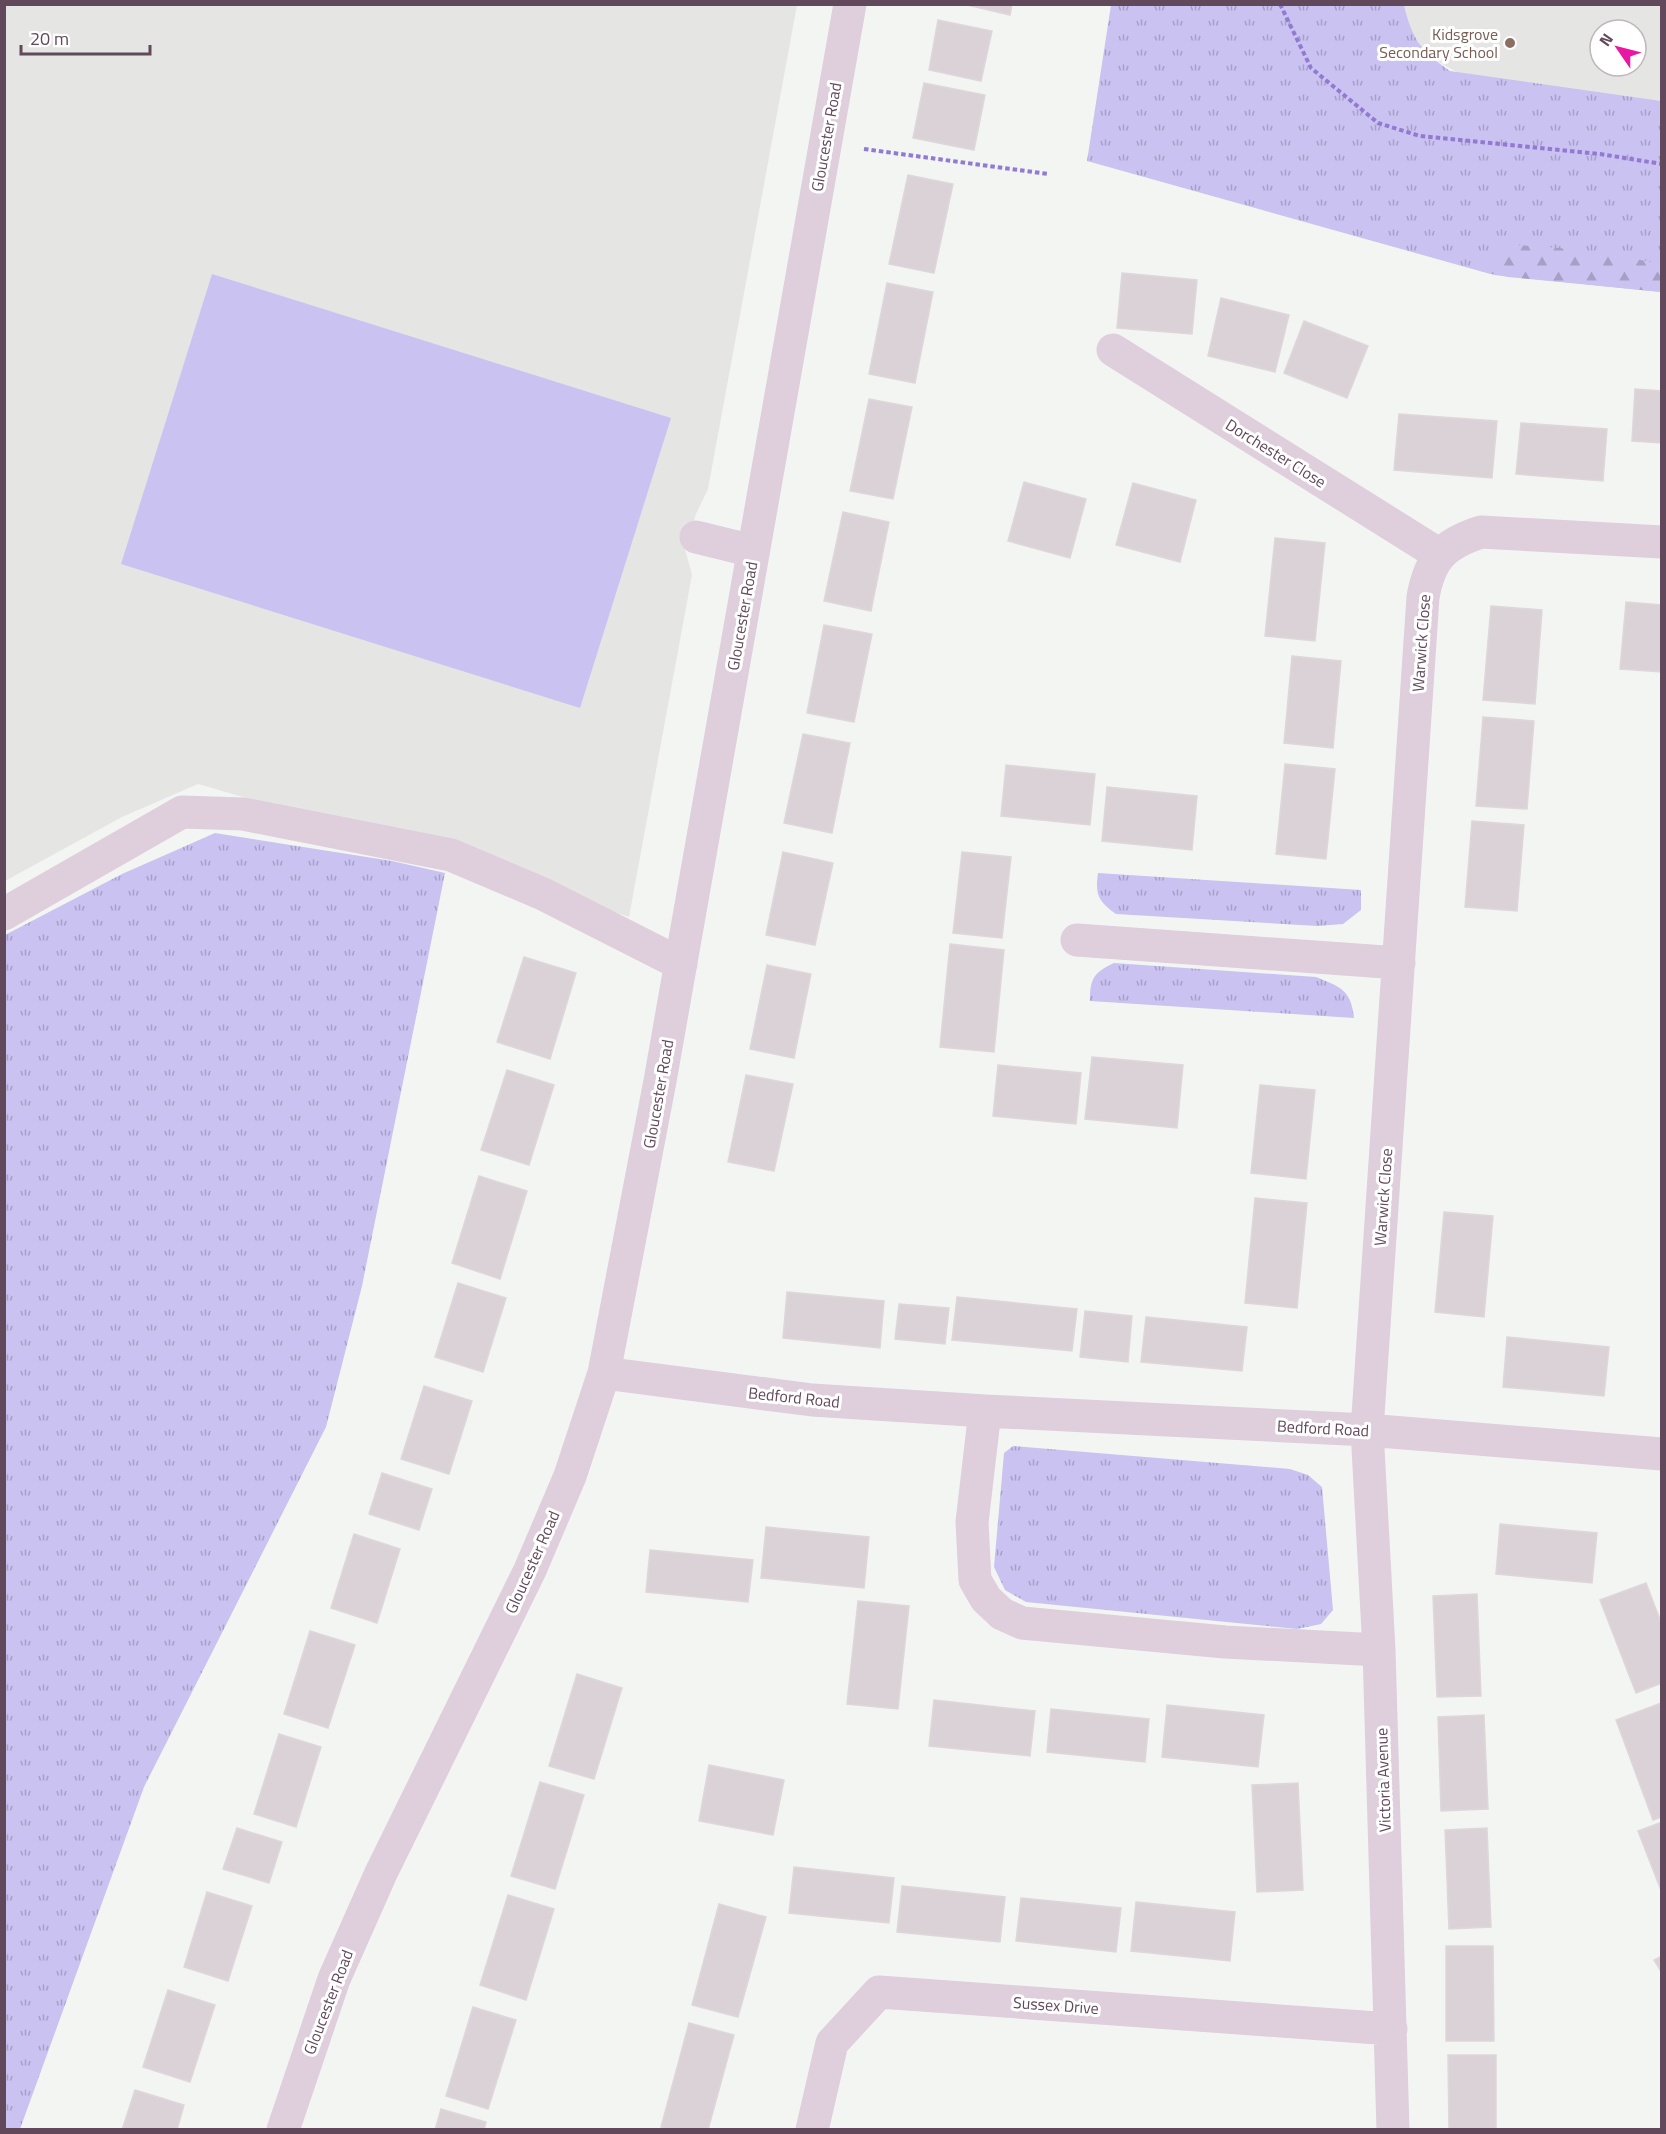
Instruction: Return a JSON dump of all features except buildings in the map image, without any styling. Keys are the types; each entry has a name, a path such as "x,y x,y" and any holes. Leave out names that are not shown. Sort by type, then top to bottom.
{"street":[{"name":"Gloucester Road","path":"283,2130 334,1979 381,1873 530,1570 570,1476 604,1373 681,964 850,4"},
{"name":"Dorchester Close","path":"1113,350 1440,555"},
{"name":"Warwick Close","path":"1367,1430 1423,597 1427,575 1440,555 1459,539 1481,532 1662,542"},
{"path":"696,537 753,551"},
{"path":"4,914 182,812 243,814 451,855 543,894 681,964"},
{"path":"1077,940 1399,963"},
{"name":"Bedford Road","path":"604,1373 812,1400 1367,1430 1662,1454"},
{"path":"985,1411 972,1522 975,1580 986,1599 1002,1614 1022,1623 1225,1642 1379,1650"},
{"name":"Victoria Avenue","path":"1367,1430 1379,1650 1393,2130"},
{"name":"Sussex Drive","path":"812,2130 832,2043 879,1992 1391,2029"}],"path":[{"path":"1280,4 1311,68 1378,123 1420,136 1600,154 1662,164"},
{"path":"825,144 1048,174"}],"shaded area":[{"path":"5,5 797,5 708,489 696,514 685,549 692,575 629,917 435,852 198,784 122,817 5,881"},
{"name":"Kidsgrove Secondary School","path":"1404,5 1661,5 1661,103 1466,77 1428,56 1410,29"}],"green space":[{"path":"1111,5 1404,5 1414,36 1432,57 1450,71 1661,101 1661,292 1494,275 1087,161"},
{"path":"1511,245 1587,251 1661,264 1661,292 1508,277 1480,271 1490,255"},
{"path":"212,274 671,418 580,708 121,564"},
{"path":"215,833 392,861 445,873 362,1286 326,1427 144,1787 20,2129 5,2129 5,935 122,874"},
{"path":"1098,873 1361,890 1361,910 1343,924 1318,926 1116,914 1099,897"},
{"path":"1114,963 1316,977 1343,990 1350,1001 1354,1018 1090,1001 1094,978 1101,970"},
{"path":"1013,1446 1290,1469 1308,1475 1322,1487 1333,1610 1321,1624 1297,1629 1026,1602 1005,1590 994,1567 1004,1453"}],"place":[{"name":"Kidsgrove Secondary School","path":"1510,43"}]}
